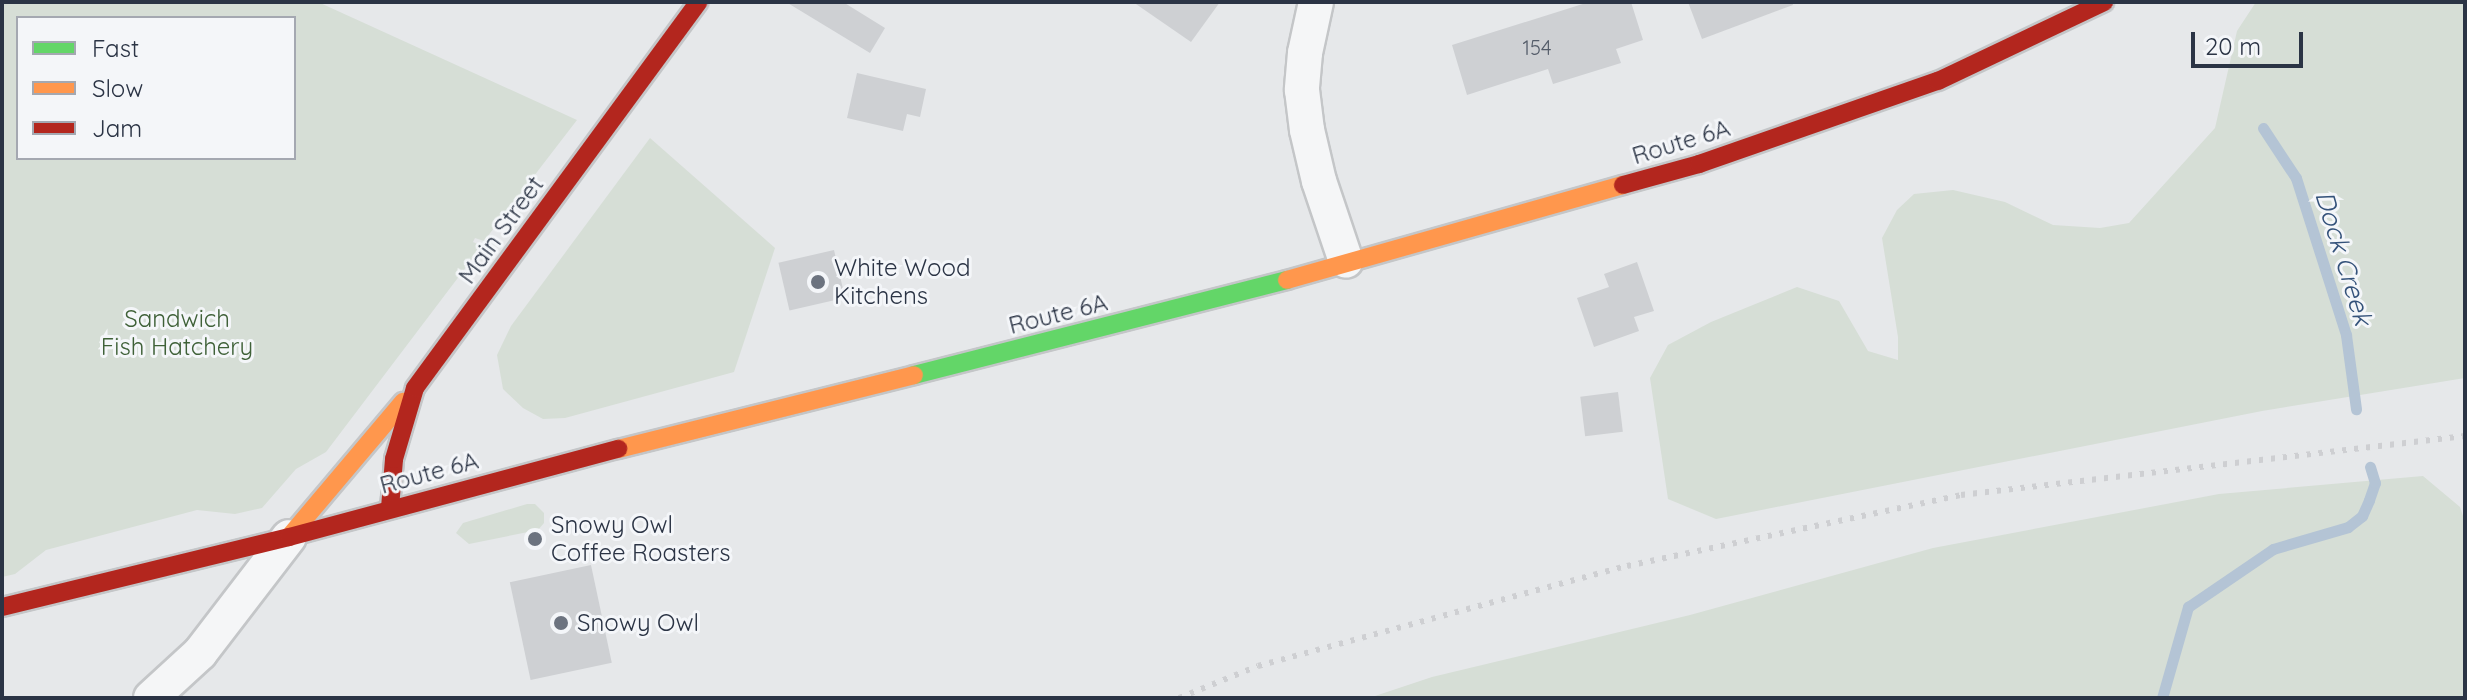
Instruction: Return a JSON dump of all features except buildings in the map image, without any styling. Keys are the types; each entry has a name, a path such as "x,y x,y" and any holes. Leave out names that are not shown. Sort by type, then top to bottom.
{"main road":[{"name":"Main Street","path":"390,508 394,459 415,388 699,2"},
{"name":"Route 6A","path":"2,607 289,537 390,508 1231,296 1346,261 1699,164 1938,81 2104,2"},
{"path":"289,537 415,388"}],"street":[{"path":"1316,2 1309,18 1304,65 1307,130 1315,169 1346,261"},
{"path":"151,698 200,653 289,537"}],"green space":[{"name":"Sandwich Fish Hatchery","path":"2,2 318,2 577,120 484,241 475,238 473,242 482,246 326,452 296,469 262,508 235,514 197,510 46,550 15,574 2,577"},
{"path":"2256,2 2465,2 2465,378 2262,411 1716,519 1668,499 1650,378 1668,345 1711,322 1797,287 1839,301 1868,351 1898,360 1898,337 1882,238 1897,210 1914,194 1953,190 2005,202 2053,225 2100,228 2129,223 2215,128 2237,31"},
{"path":"650,138 775,248 734,372 565,418 543,419 523,408 503,389 497,355 511,326"},
{"path":"2423,476 2460,507 2465,522 2465,698 1369,698 1432,677 1690,615 1933,548 2219,494"},
{"path":"535,504 544,513 544,523 538,530 469,544 456,533 463,523"}],"waterway":[{"name":"Dock Creek","path":"2263,128 2296,178 2346,335 2356,409"},
{"name":"Dock Creek","path":"2162,698 2188,607 2273,549 2348,527 2362,516 2369,500 2375,483 2370,467"}],"railway":[{"path":"1179,698 1258,666 1627,566 1961,495 2465,436"}],"traffic: fast":[{"path":"914,375 1287,280"}],"traffic: slow":[{"path":"1287,280 1623,185"},
{"path":"618,449 914,375"},
{"path":"289,537 403,402"}],"traffic: jam":[{"path":"390,508 394,459 415,388 699,2"},
{"path":"1623,185 1699,164 1938,81 2104,2"},
{"path":"2,607 289,537 618,449"}],"place":[{"name":"White Wood Kitchens","path":"818,282"},
{"name":"Snowy Owl Coffee Roasters","path":"535,539"},
{"name":"Snowy Owl","path":"561,623"}]}
